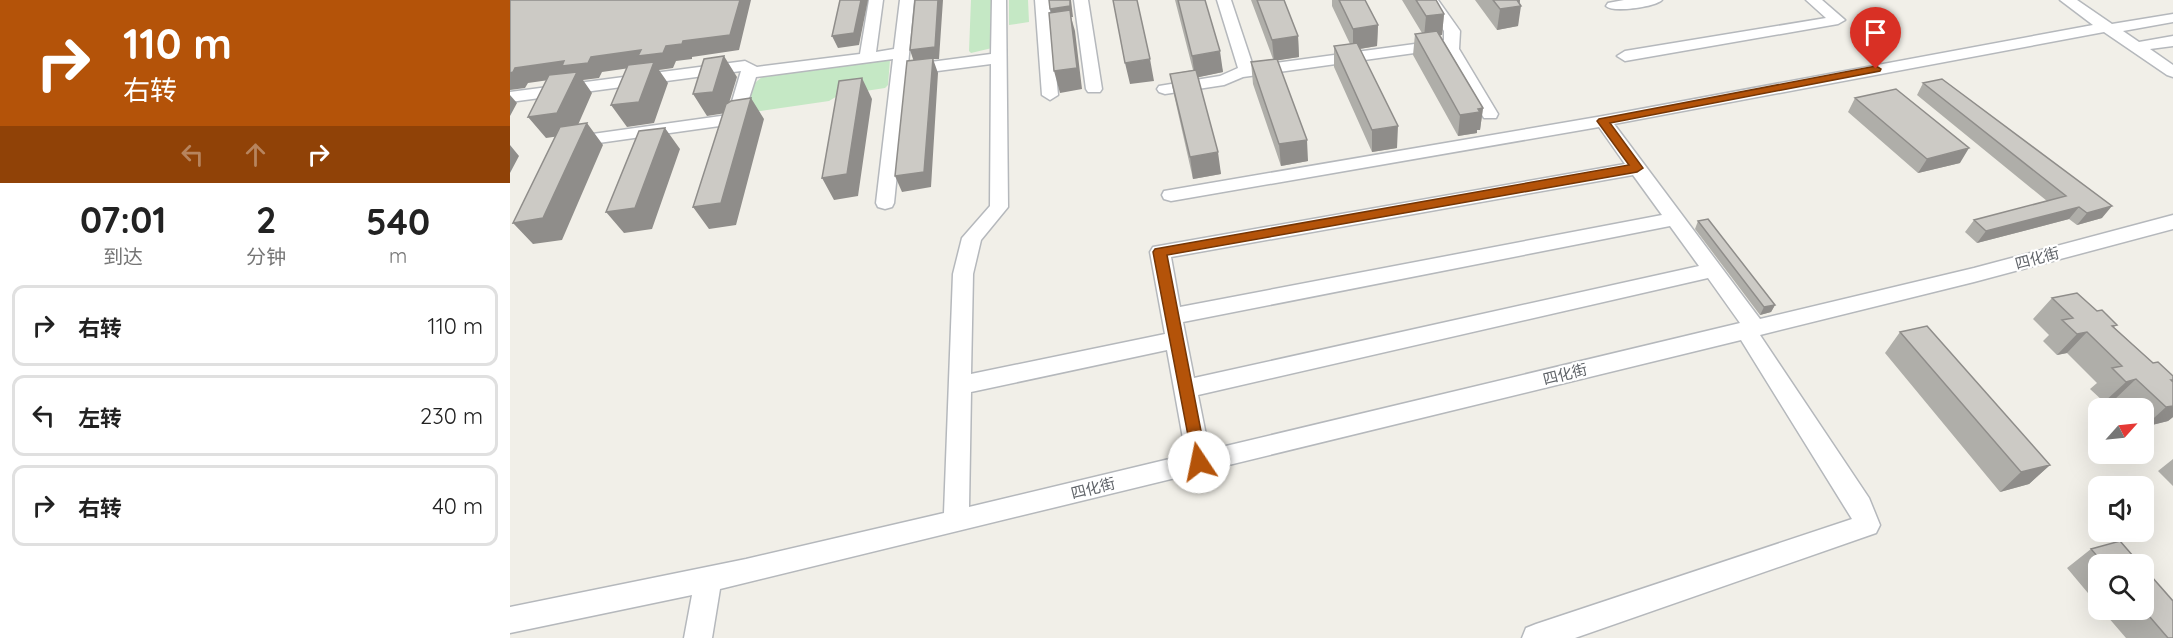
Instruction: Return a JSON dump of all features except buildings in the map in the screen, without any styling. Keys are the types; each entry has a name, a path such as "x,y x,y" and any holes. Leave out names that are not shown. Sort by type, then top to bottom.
{"street":[{"path":"867,57 876,0"},
{"path":"885,203 907,0"},
{"path":"956,521 963,274 972,238 999,207 999,0"},
{"path":"1042,0 1050,95"},
{"path":"1081,0 1094,89"},
{"path":"1224,0 1247,72"},
{"path":"1431,0 1452,31 1450,49 1490,114"},
{"path":"1613,6 1655,0"},
{"path":"1625,56 1838,20 1813,0"},
{"path":"2067,0 2173,72"},
{"path":"1171,195 1603,121 2173,18"},
{"path":"1044,28 1084,23"},
{"path":"2137,47 2173,41"},
{"path":"1165,89 1224,80 1239,73 1429,45 1452,44"},
{"path":"749,73 902,53"},
{"path":"899,71 999,58"},
{"path":"510,97 745,66 750,69 735,119 570,142"},
{"path":"1536,638 1867,525 1860,506 1713,270 1603,121"},
{"path":"1199,462 1160,252 1637,168"},
{"path":"1172,316 1675,219"},
{"name":"四化街","path":"510,621 708,579 956,521 1974,275 2173,222"},
{"path":"1185,389 1713,270"},
{"path":"960,385 1176,340"},
{"path":"698,638 708,579"}],"green space":[{"path":"971,0 992,0 992,48 971,53 969,51"},
{"path":"1009,0 1028,0 1029,22 1009,25"},
{"path":"890,60 888,85 885,88 839,95 829,101 761,111 750,111 746,104 751,86 762,77"}],"route":[{"path":"1199,462 1160,252 1637,168 1603,121 1876,69"}]}
